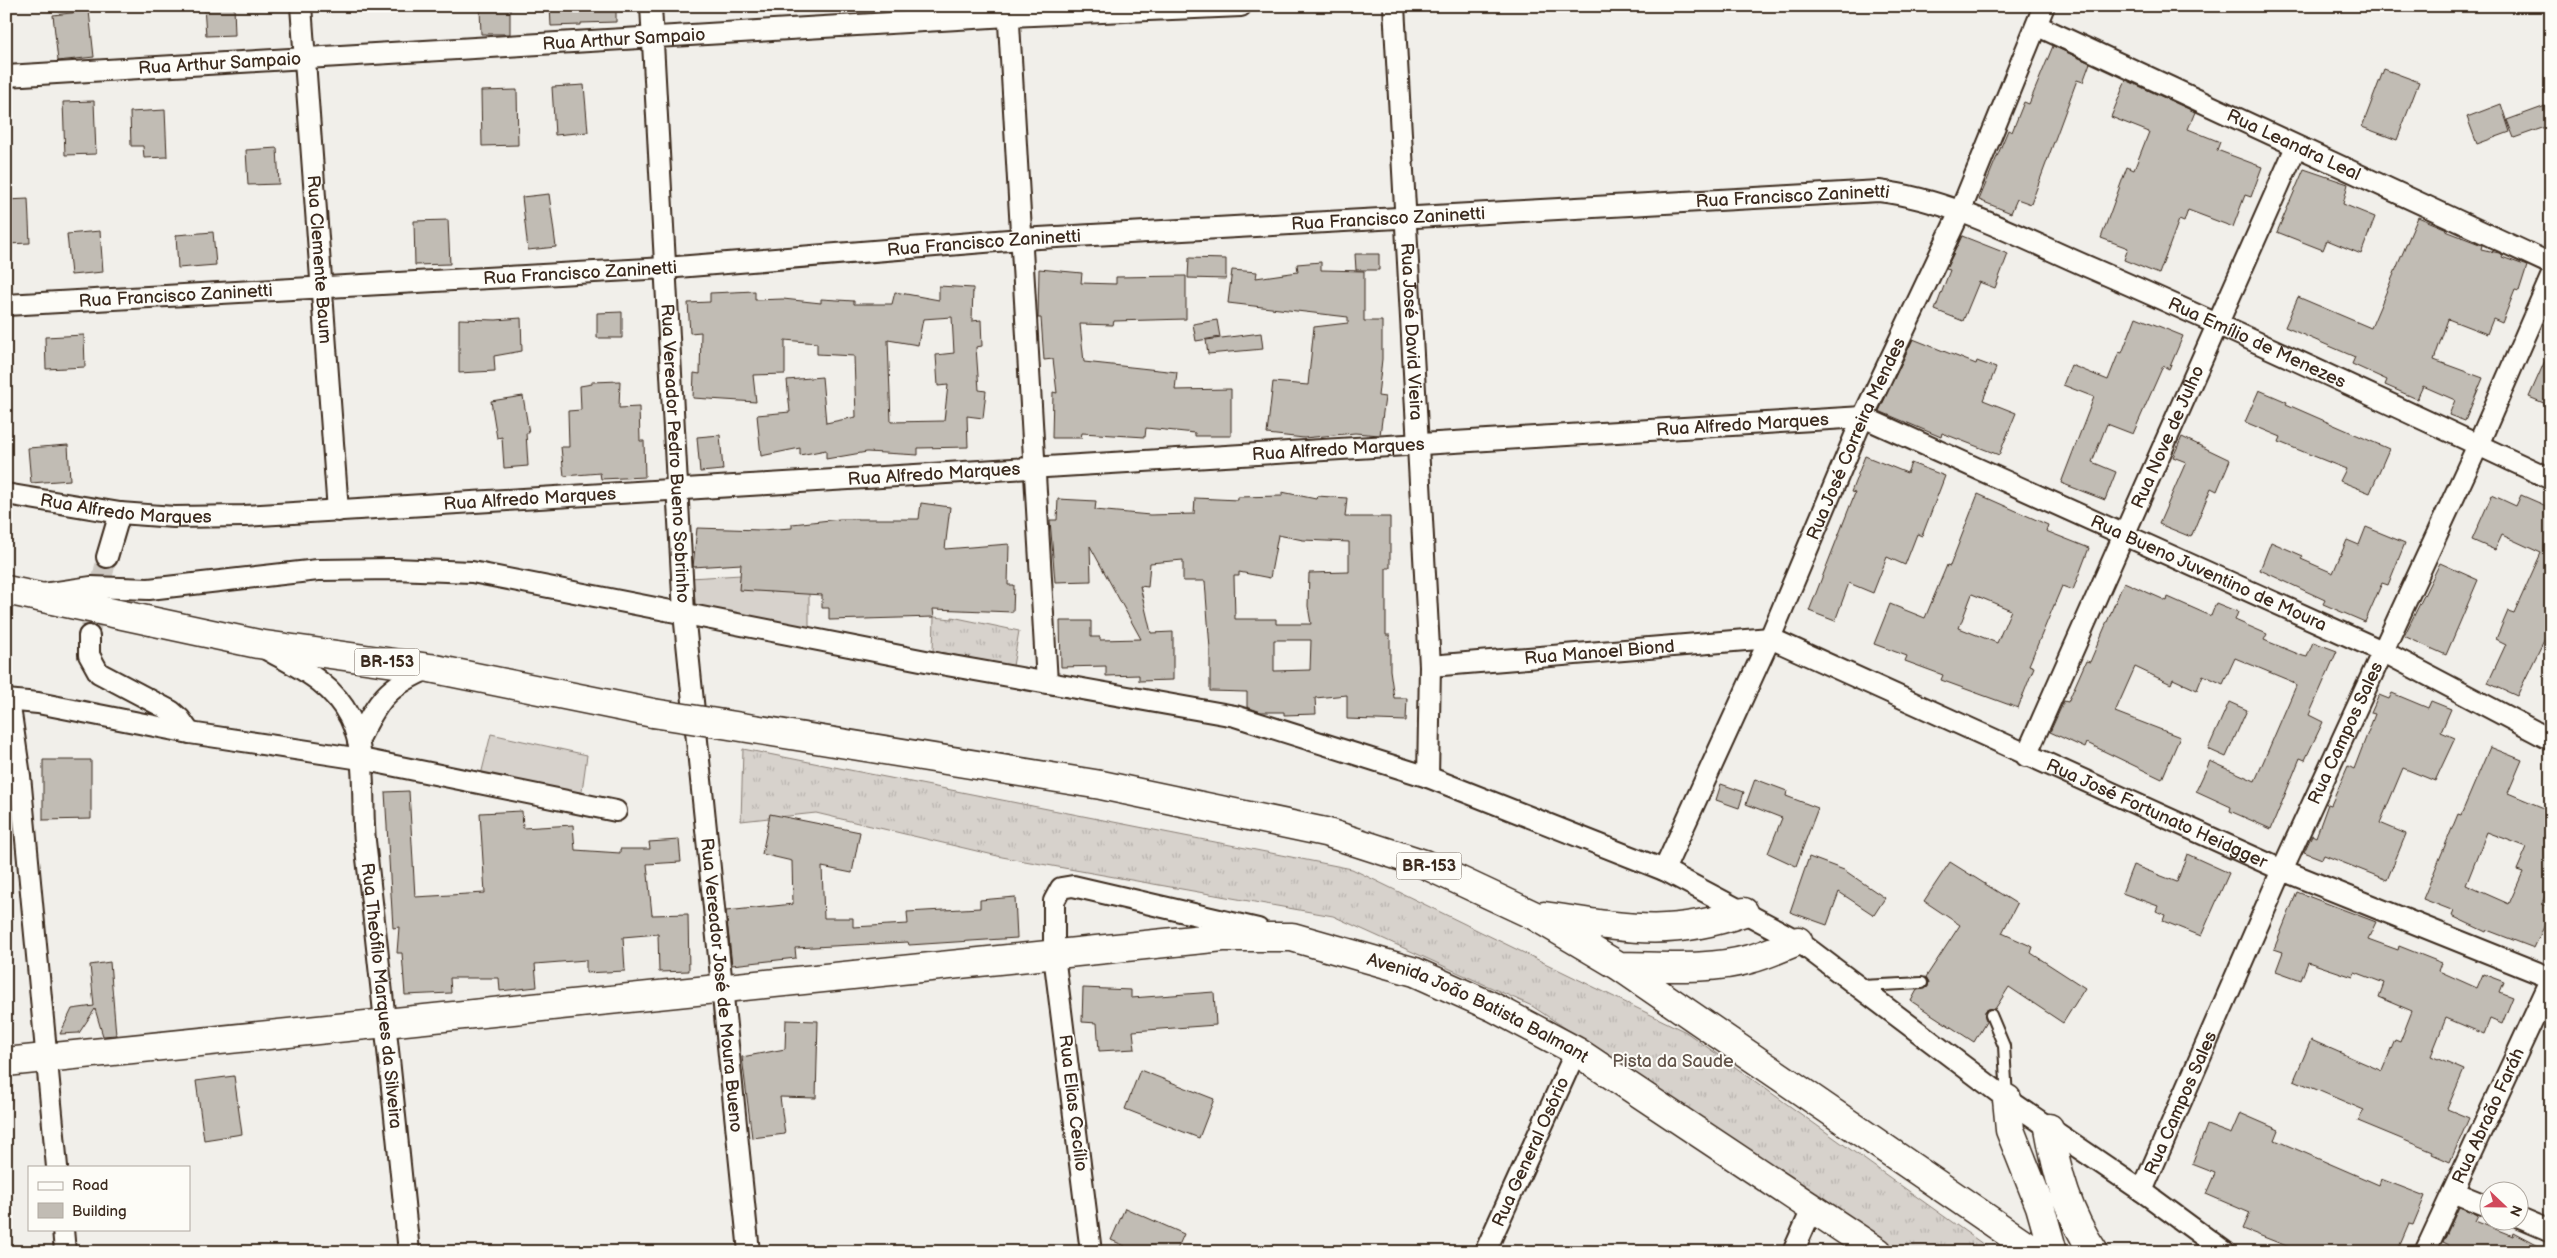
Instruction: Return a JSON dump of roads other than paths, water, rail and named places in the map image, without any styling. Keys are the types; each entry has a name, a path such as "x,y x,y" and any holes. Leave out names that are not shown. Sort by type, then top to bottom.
{"main road":[{"name":"BR-153","path":"6,590 258,644 430,668 653,713 1101,785 1325,832 1424,864 1533,915 1619,966 2036,1252"},
{"path":"1533,915 1629,929 1658,930 1707,924 1744,912"},
{"name":"Avenida João Batista Balmant","path":"6,1062 1223,937 1292,937 1415,972 1493,1007 1576,1051 1878,1252"},
{"path":"1619,966 1672,967 1716,965 1750,959 1798,942"},
{"path":"2007,1099 2010,1130 2040,1206 2053,1252"},
{"path":"2049,1128 2065,1196 2082,1234 2094,1252"}],"street":[{"name":"Rua Clemente Baum","path":"301,6 303,58 338,511"},
{"name":"Rua Vereador Pedro Bueno Sobrinho","path":"651,6 684,613 694,719"},
{"name":"Rua Arthur Sampaio","path":"6,76 652,37 1008,11 1241,6"},
{"name":"Rua José David Vieira","path":"1394,6 1430,666 1428,777"},
{"name":"Rua José Correira Mendes","path":"1664,870 1770,638 1863,417 1960,212 2038,26 2044,6"},
{"path":"1008,11 1047,683"},
{"name":"Rua Leandra Leal","path":"2038,26 2551,264"},
{"name":"Rua Nove de Julho","path":"2026,756 2122,535 2219,323 2278,183 2296,147"},
{"name":"Rua Francisco Zaninetti","path":"6,305 665,268 1021,239 1878,191 1912,196 1960,212"},
{"name":"Rua Emílio de Menezes","path":"1960,212 2219,323 2551,479"},
{"name":"Rua Campos Sales","path":"2142,1191 2282,870 2478,445 2551,276"},
{"name":"Rua Alfredo Marques","path":"6,494 120,513 174,517 235,516 1034,469 1863,417"},
{"name":"Rua Bueno Juventino de Moura","path":"1863,417 2382,651 2551,740"},
{"path":"107,557 120,513"},
{"path":"36,595 91,587 149,589 318,570 394,569 472,572 1047,683 1234,716 1428,777 1664,870 1744,912 1798,942 2007,1099 2142,1191 2225,1252"},
{"path":"89,636 89,655 99,673 171,711 180,719 190,733"},
{"name":"Rua Manoel Biond","path":"1430,666 1770,638"},
{"name":"Rua José Fortunato Heidgger","path":"1770,638 2026,756 2282,870 2551,979"},
{"path":"258,644 307,671 332,692 350,718 359,750"},
{"path":"359,750 376,707 388,692 411,676 430,668"},
{"path":"57,1166 47,1058 13,777 8,700 38,703 190,733 359,750 616,811"},
{"name":"Rua Vereador José de Moura Bueno","path":"694,719 748,1252"},
{"name":"Rua Theófilo Marques da Silveira","path":"359,750 365,834 409,1252"},
{"name":"Rua Elias Cecílio","path":"1092,1252 1054,955 1054,901 1061,888 1073,886 1292,937"},
{"name":"Rua Abraão Faráh","path":"2425,1252 2551,979"},
{"name":"Rua General Osório","path":"1485,1252 1576,1051"},
{"path":"2453,1192 2480,1203"},
{"path":"1793,1252 1813,1207"},
{"path":"2530,1222 2551,1230"},
{"path":"63,1230 65,1252"}],"lane":[{"path":"1858,986 1922,983"},
{"path":"1991,1015 2004,1046 2007,1099"}],"tunnel":[{"path":"89,636 107,557"}],"park label":[{"name":"Pista da Saude","path":"1673,1061"}]}
